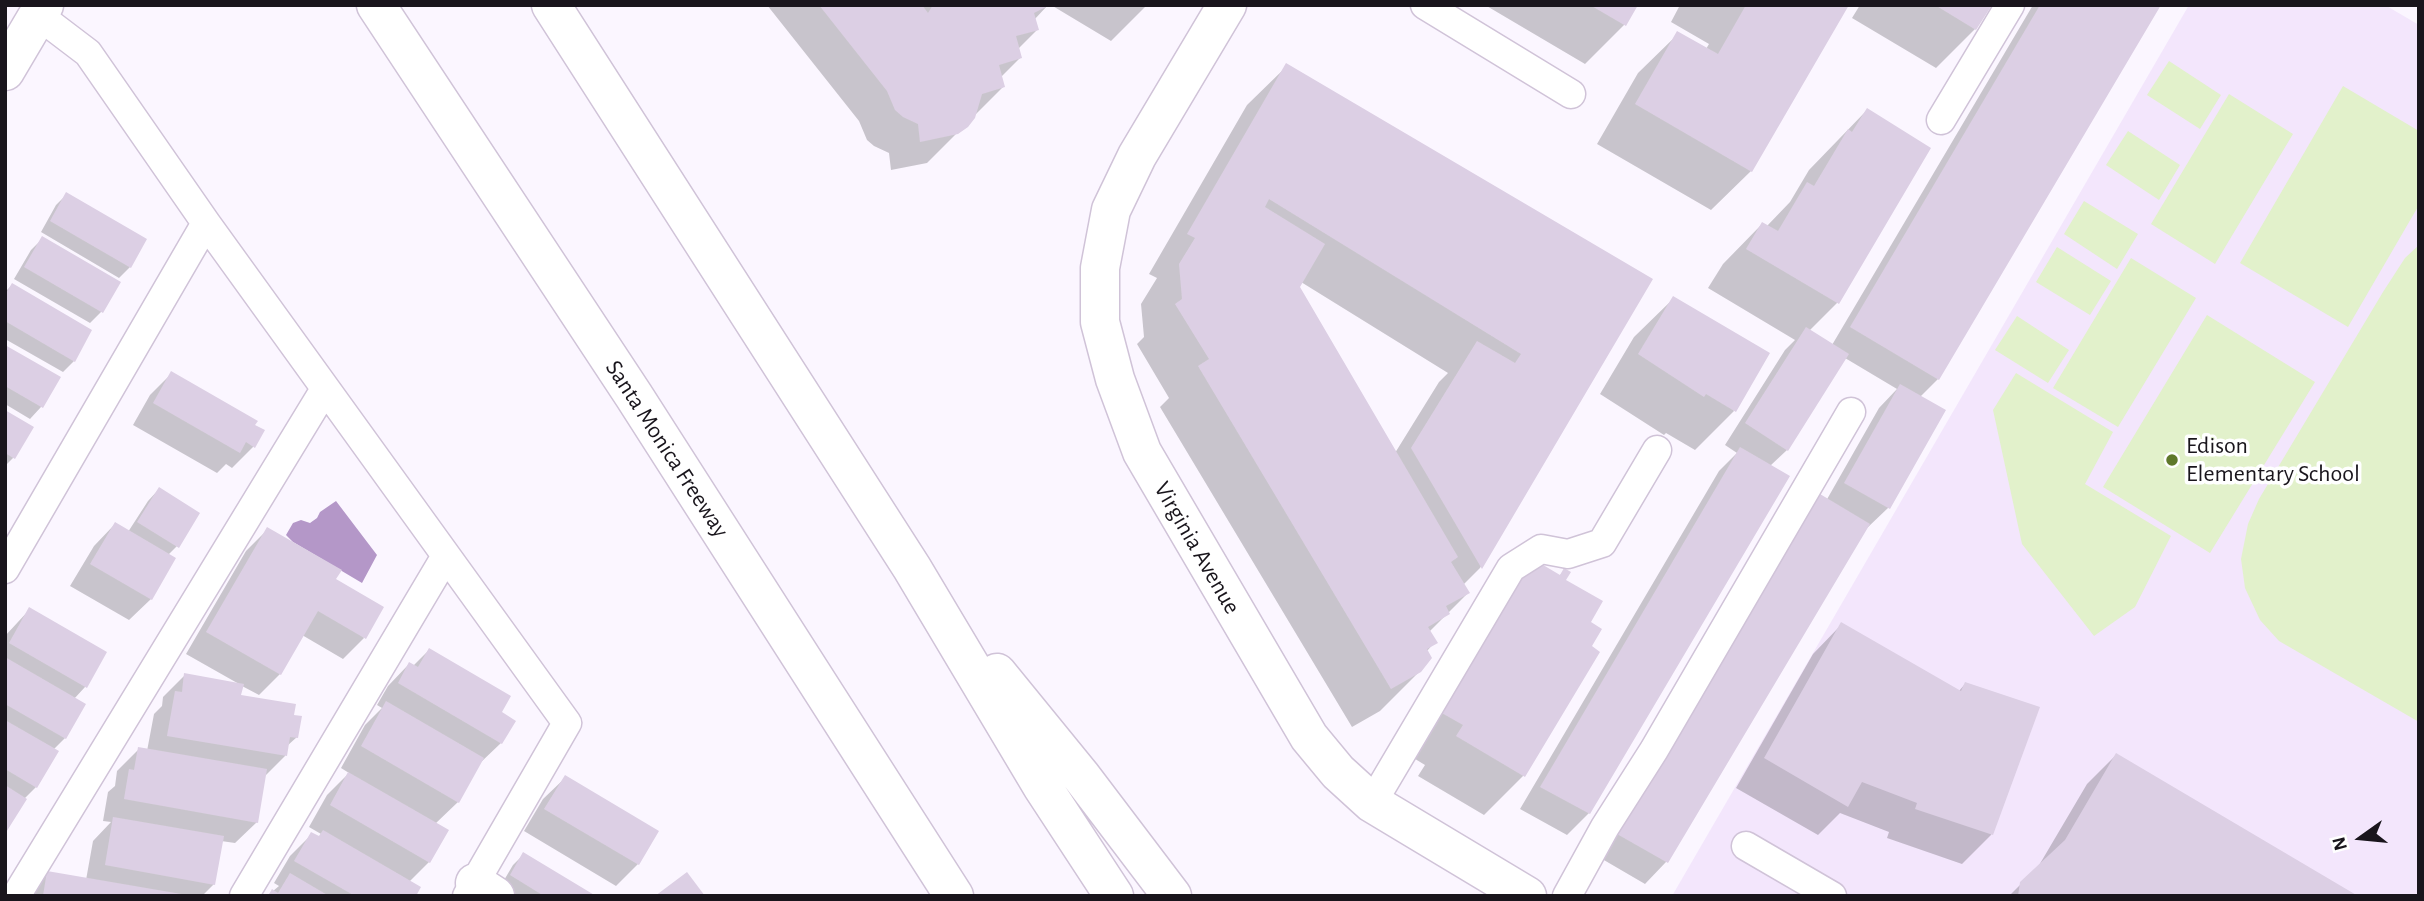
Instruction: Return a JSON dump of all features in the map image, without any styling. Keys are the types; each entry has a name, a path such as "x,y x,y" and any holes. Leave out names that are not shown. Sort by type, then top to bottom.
{"main road":[{"name":"Santa Monica Freeway","path":"376,5 634,396 950,891"},
{"path":"551,5 912,568 1042,786 1114,896"},
{"name":"Virginia Avenue","path":"1227,5 1137,156 1111,210 1100,268 1100,322 1115,379 1142,452 1302,726 1338,772 1373,803 1527,896"},
{"path":"5,71 36,9"},
{"path":"912,568 1081,776 1172,896"}],"lane":[{"path":"1425,5 1571,94"},
{"path":"1941,120 2010,5"},
{"path":"36,9 88,53 206,223 567,723 479,892"},
{"path":"5,569 206,223"},
{"path":"16,896 325,389"},
{"path":"1567,896 1605,827 1654,750 1851,412"},
{"path":"1373,803 1511,568 1541,549 1568,554 1602,543 1657,450"},
{"path":"244,896 446,556"},
{"path":"1746,846 1832,896"}],"shaded area":[{"name":"Edison Elementary School","path":"2189,5 2385,5 2419,25 2419,896 1672,896"},
{"path":"336,501 377,555 362,583 293,542 286,535 293,523 301,520 310,523"}],"green space":[{"path":"2169,61 2221,95 2200,129 2147,95"},
{"path":"2343,86 2419,131 2419,205 2348,327 2240,263"},
{"path":"2229,94 2293,134 2215,264 2151,224"},
{"path":"2128,131 2180,165 2159,200 2106,165"},
{"path":"2084,201 2138,234 2117,269 2064,234"},
{"path":"2419,245 2419,722 2279,641 2260,620 2245,588 2241,559 2248,524 2259,499 2383,292 2405,258"},
{"path":"2057,247 2111,281 2090,315 2036,282"},
{"path":"2131,258 2196,298 2118,427 2053,388"},
{"path":"2207,315 2315,382 2210,553 2103,487"},
{"path":"2017,316 2069,350 2048,383 1995,350"},
{"path":"2016,373 2113,432 2085,484 2171,536 2135,607 2094,636 2022,544 1993,410"}],"building":[{"path":"819,5 922,5 928,13 933,5 1050,5 1034,13 1039,30 1016,36 1022,58 999,65 1005,87 982,94 975,118 968,127 958,134 920,142 918,124 895,110 887,91"},
{"path":"1590,5 1638,5 1626,26"},
{"path":"1746,5 1849,5 1752,172 1635,104 1677,31 1718,54"},
{"path":"1935,5 1992,5 1976,30"},
{"path":"2040,5 2161,5 1939,380 1850,327"},
{"path":"1286,63 1653,279 1482,569 1411,448 1477,341 1515,363 1521,354 1269,199 1265,207 1325,244 1300,287 1458,557 1451,562 1470,593 1446,606 1450,614 1428,627 1438,643 1427,649 1432,658 1421,672 1391,689 1198,366 1209,359 1175,304 1182,299 1179,264 1195,238 1187,234"},
{"path":"1867,108 1931,148 1839,304 1746,249 1762,222 1778,231 1807,182 1814,186 1848,129 1852,132"},
{"path":"66,192 147,239 131,268 50,221"},
{"path":"42,236 121,282 103,313 24,267"},
{"path":"12,283 92,330 75,362 5,321 5,295"},
{"path":"1673,296 1770,353 1736,412 1706,394 1704,397 1638,354"},
{"path":"1806,327 1849,354 1788,451 1745,423"},
{"path":"5,345 61,377 43,408 5,386"},
{"path":"171,371 258,421 255,425 265,430 255,448 246,442 240,453 153,403"},
{"path":"1900,384 1946,410 1890,509 1844,483"},
{"path":"5,410 34,427 15,459 5,453"},
{"path":"1740,447 1790,476 1590,814 1540,787"},
{"path":"159,487 200,513 179,548 137,522"},
{"path":"1820,494 1870,524 1668,863 1617,834"},
{"path":"115,522 176,558 152,600 90,564"},
{"path":"267,527 342,570 336,579 384,607 366,639 318,611 281,675 206,632"},
{"path":"1533,559 1560,575 1564,568 1571,572 1566,580 1603,601 1591,622 1602,629 1592,646 1600,652 1525,777 1456,736 1463,725 1440,712"},
{"path":"29,607 107,652 87,688 9,643"},
{"path":"1841,622 1961,691 1965,682 2040,707 1993,835 1915,809 1917,803 1862,782 1848,807 1764,758"},
{"path":"429,648 511,696 502,712 516,721 502,744 398,683 409,662 418,667"},
{"path":"5,657 86,704 66,739 5,704"},
{"path":"184,673 244,684 241,695 296,704 294,715 302,716 298,738 290,737 287,756 167,736 175,691 182,692"},
{"path":"386,701 484,758 459,803 361,746"},
{"path":"5,720 59,751 37,788 5,769"},
{"path":"138,747 267,769 258,823 124,799 129,769 134,770"},
{"path":"2116,753 2358,896 2018,896 2020,882 2065,840"},
{"path":"348,772 449,830 430,863 330,805"},
{"path":"565,775 659,831 639,865 544,809"},
{"path":"5,785 27,799 5,834"},
{"path":"113,817 224,836 215,885 105,865"},
{"path":"323,830 421,887 416,896 355,896 294,861 311,832 319,836"},
{"path":"523,852 596,896 544,896 510,875"},
{"path":"47,871 181,894 181,896 43,896"},
{"path":"687,872 705,896 655,896"},
{"path":"290,873 329,896 268,896 272,889 278,893"}],"place":[{"name":"Edison Elementary School","path":"2172,460"}]}
